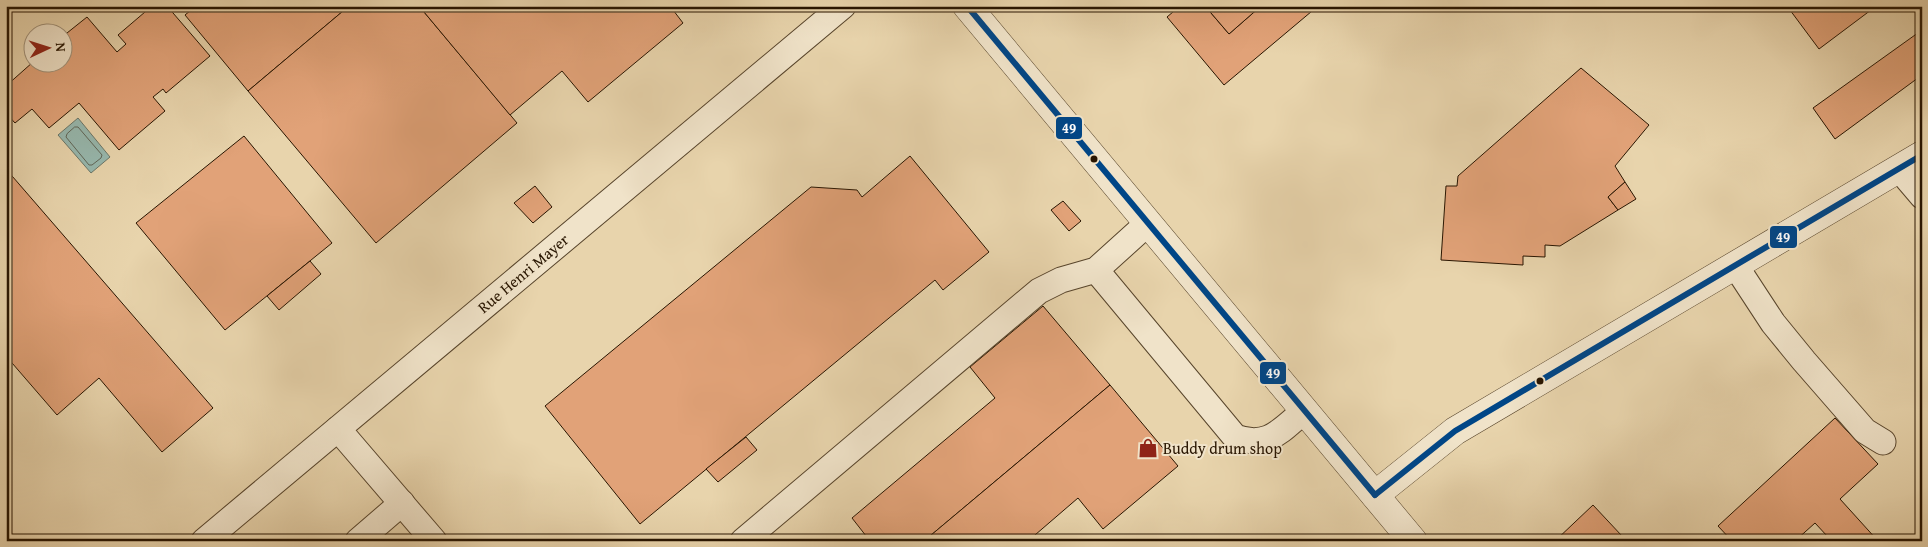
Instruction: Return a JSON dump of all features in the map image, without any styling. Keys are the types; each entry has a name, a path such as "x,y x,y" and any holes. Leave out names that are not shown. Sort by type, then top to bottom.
{"street":[{"path":"967,6 1413,541"},
{"path":"1375,495 1456,431 1922,155"}],"lane":[{"name":"Rue Henri Mayer","path":"204,541 843,6"},
{"path":"1899,169 1922,196"},
{"path":"743,541 1039,292 1061,280 1096,270 1148,223"},
{"path":"1736,264 1773,323 1804,361 1866,431 1883,442"},
{"path":"1096,270 1235,437 1249,442 1265,440 1304,411"},
{"path":"338,429 434,541"},
{"path":"358,541 402,503"}],"water":[{"path":"78,118 110,157 91,173 58,135"}],"building":[{"path":"152,6 167,6 210,56 166,93 163,89 153,97 165,111 119,150 79,103 49,128 32,109 15,123 6,113 6,86 22,72 72,72 72,29 87,17 117,52 126,44 118,35"},
{"path":"196,6 349,6 248,91 185,15"},
{"path":"349,6 419,6 517,123 376,243 248,91"},
{"path":"419,6 670,6 683,23 588,102 562,71 510,115"},
{"path":"1180,6 1205,6 1229,34 1261,6 1318,6 1224,85 1167,17"},
{"path":"1205,6 1261,6 1229,34"},
{"path":"1787,6 1875,6 1875,7 1819,49"},
{"path":"1922,30 1922,75 1835,139 1813,108"},
{"path":"1581,68 1649,125 1615,166 1625,182 1608,197 1618,210 1560,246 1545,245 1545,257 1523,256 1523,265 1441,260 1446,186 1457,186 1458,176"},
{"path":"244,136 332,243 225,330 136,223"},
{"path":"910,156 989,252 943,290 935,280 640,524 545,406 811,187 857,190 862,197"},
{"path":"6,169 213,408 162,452 99,378 57,415 6,356"},
{"path":"1625,182 1636,199 1618,210 1608,197"},
{"path":"535,186 552,207 533,223 514,203"},
{"path":"1063,201 1081,221 1069,231 1051,210"},
{"path":"310,261 321,274 279,310 267,296"},
{"path":"1043,306 1110,385 924,541 870,541 852,518 995,398 970,367"},
{"path":"1110,385 1178,466 1103,529 1078,498 1028,541 924,541"},
{"path":"1835,418 1878,464 1840,499 1878,541 1823,541 1828,537 1815,523 1795,541 1732,541 1718,526"},
{"path":"746,437 757,450 718,482 706,469"},
{"path":"1593,505 1622,536 1617,541 1555,541"}],"transit line":[{"name":"49","path":"967,6 1375,495"},
{"name":"49","path":"1375,495 1455,431 1922,155"}],"place":[{"name":"Buddy drum shop","path":"1148,448"}]}
